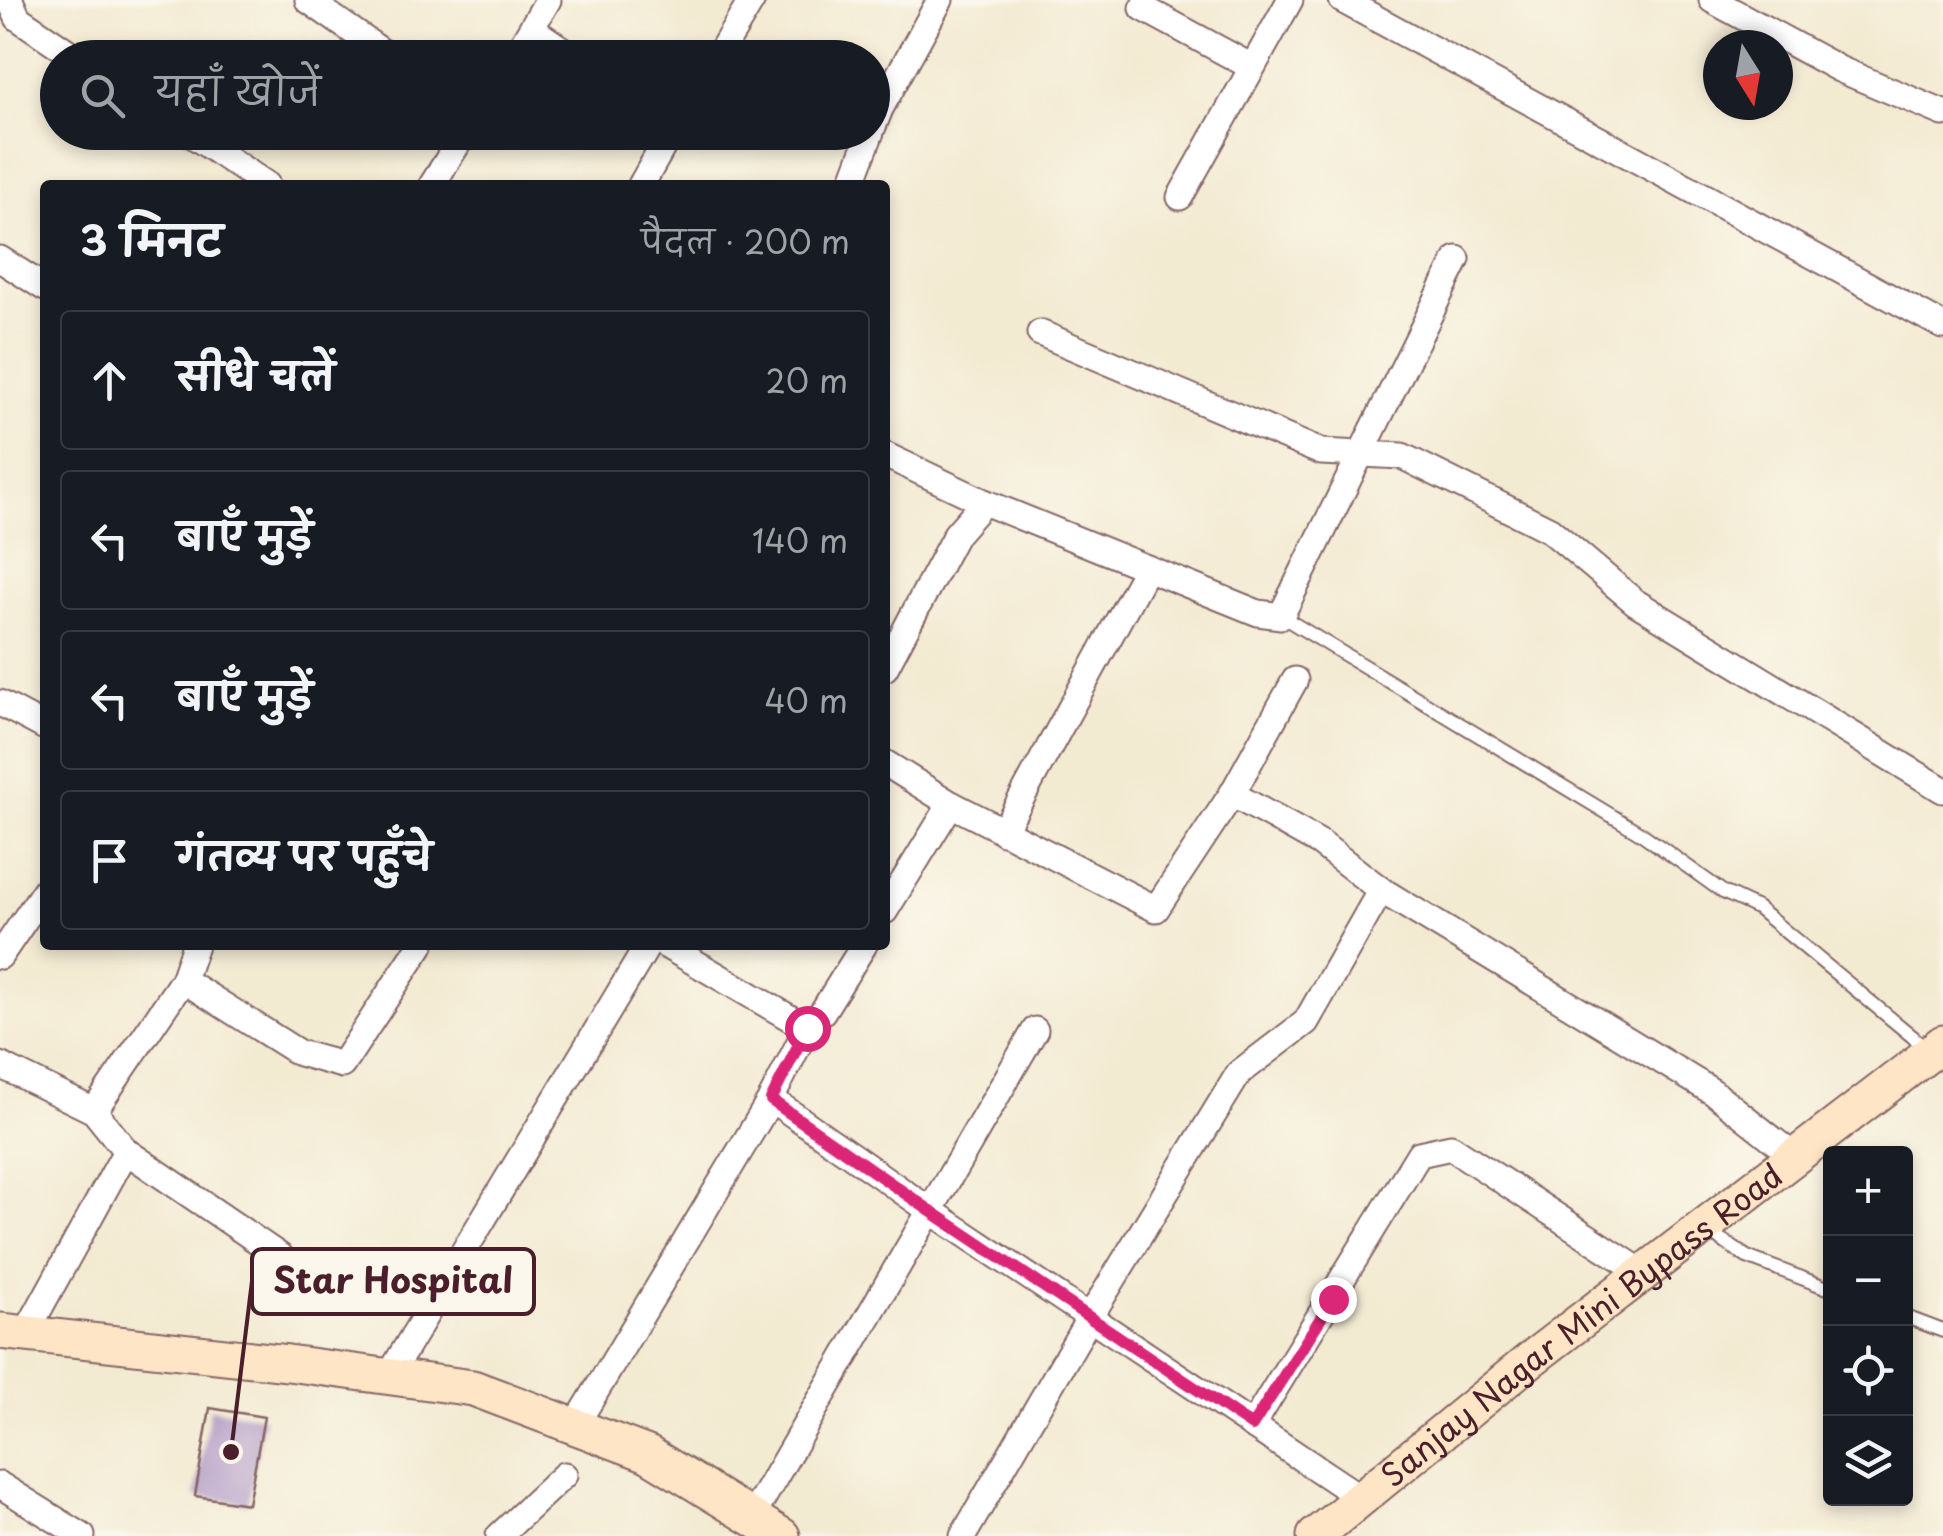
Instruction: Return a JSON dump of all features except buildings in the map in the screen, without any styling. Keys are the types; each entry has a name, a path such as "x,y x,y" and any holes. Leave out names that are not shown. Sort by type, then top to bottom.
{"street":[{"path":"10,0 18,18 50,40"},
{"path":"308,0 365,40"},
{"path":"525,40 548,0"},
{"path":"727,40 752,0"},
{"path":"890,90 940,0"},
{"path":"1180,197 1290,0"},
{"path":"1342,0 1943,326"},
{"path":"1712,0 1838,69 1943,112"},
{"path":"1144,8 1252,68"},
{"path":"532,29 548,40"},
{"path":"215,150 260,180"},
{"path":"435,180 454,150"},
{"path":"644,180 661,150"},
{"path":"853,180 865,150"},
{"path":"0,259 40,285"},
{"path":"890,458 984,502 1258,613 1281,616 1457,259"},
{"path":"1040,333 1320,452 1402,456 1550,530 1635,602 1943,790"},
{"path":"890,659 956,534 984,502"},
{"path":"1003,832 1147,568"},
{"path":"890,767 950,804 1156,909 1232,794 1295,680"},
{"path":"0,703 40,724"},
{"path":"1232,794 1320,843 1380,890 1713,1092 1794,1157"},
{"path":"890,903 950,804"},
{"path":"963,1536 1090,1317 1240,1072 1306,1022 1380,890"},
{"path":"0,956 40,897"},
{"path":"94,1111 183,980 194,950"},
{"path":"183,980 300,1053 342,1065 419,950"},
{"path":"389,1376 645,950"},
{"path":"674,950 807,1028"},
{"path":"575,1426 771,1100 807,1028 823,1011 861,950"},
{"path":"752,1518 1034,1030"},
{"name":"Sanjay Nagar Mini Bypass Road","path":"1315,1536 1530,1360 1794,1157 1939,1052"},
{"path":"0,1065 94,1111 126,1151 281,1257"},
{"path":"771,1100 1360,1498"},
{"path":"1252,1426 1418,1154 1451,1147 1643,1273"},
{"path":"126,1151 13,1332 473,1388 648,1454 782,1536"},
{"path":"499,1536 564,1475"},
{"path":"0,1485 82,1536"}],"lane":[{"path":"1281,616 1626,824 1723,892 1758,908 1939,1052"},
{"path":"1702,1228 1747,1258 1823,1286"},
{"path":"1913,1320 1943,1331"}],"place":[{"name":"Star Hospital","path":"231,1452"}],"route":[{"path":"807,1028 771,1100 1252,1426 1333,1299"}]}
